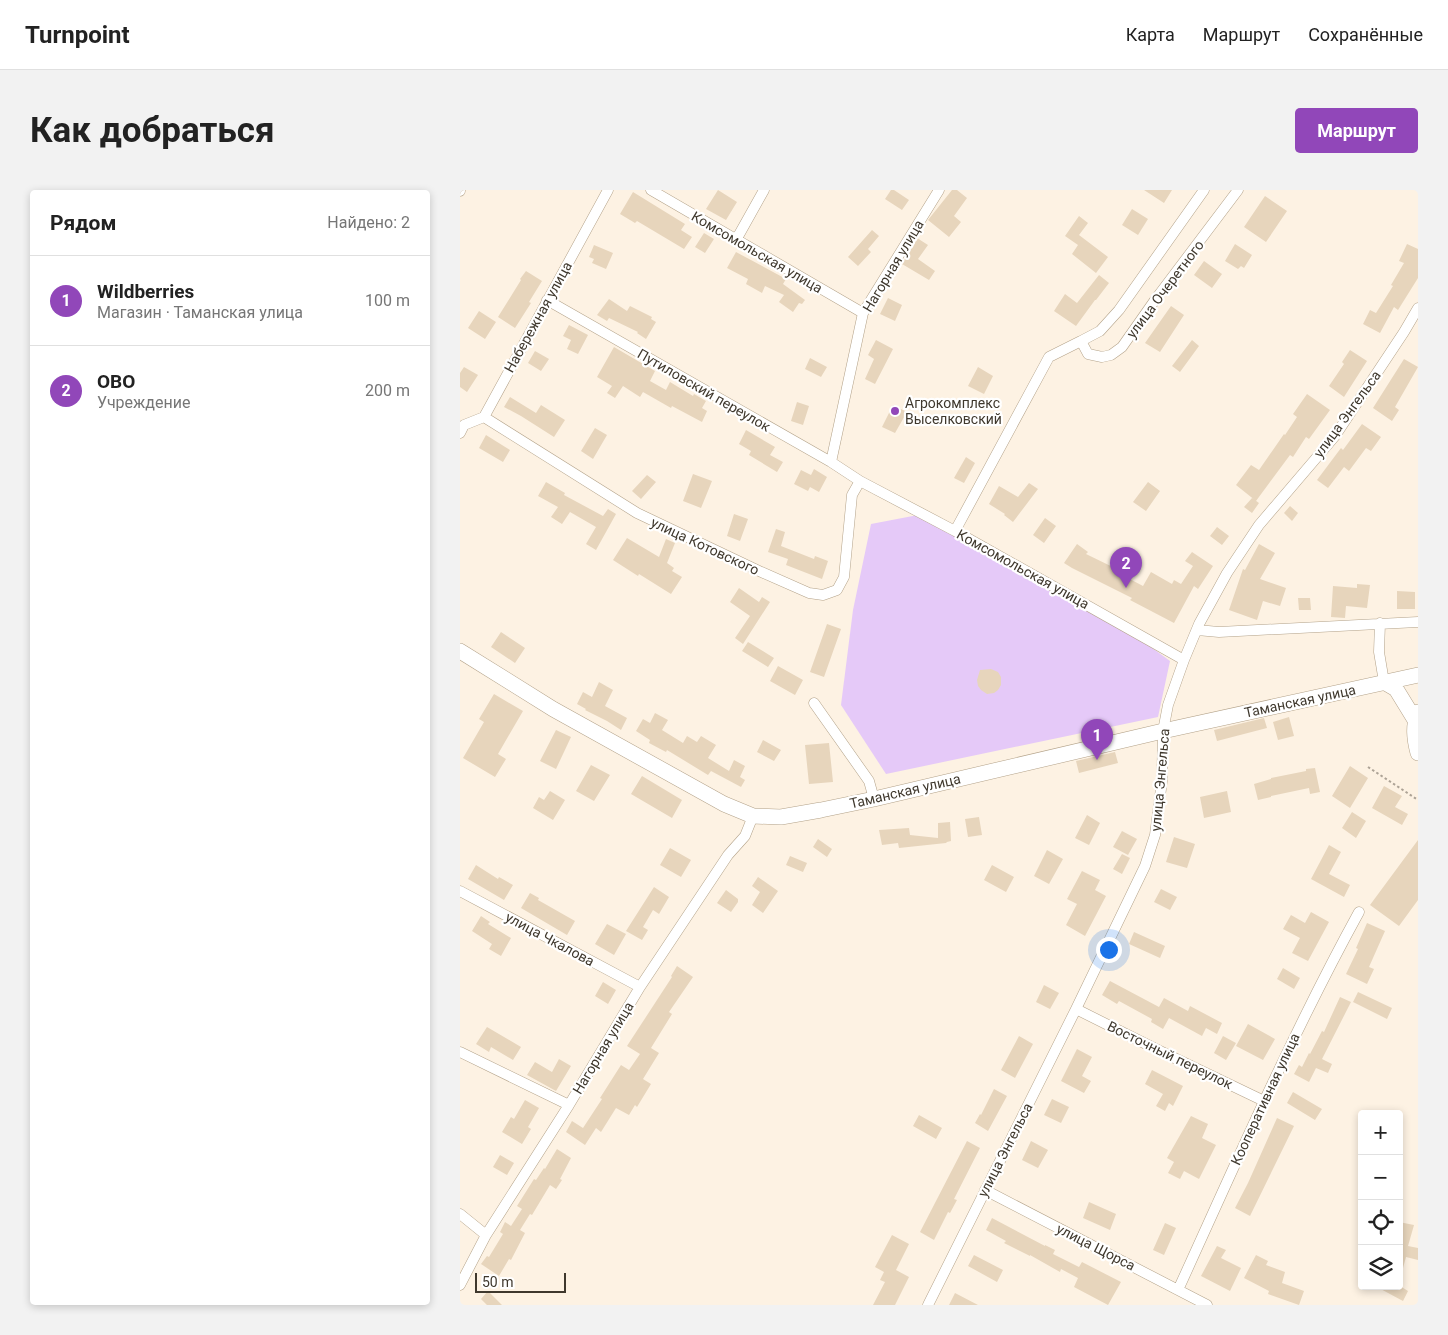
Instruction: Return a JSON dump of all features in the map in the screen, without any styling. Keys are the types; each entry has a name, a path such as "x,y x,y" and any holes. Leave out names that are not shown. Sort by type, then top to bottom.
{"street":[{"name":"Набережная улица","path":"484,417 608,190"},
{"name":"Комсомольская улица","path":"651,190 863,313"},
{"path":"736,240 764,190"},
{"name":"Нагорная улица","path":"831,462 863,313 939,190"},
{"name":"улица Очеретного","path":"955,531 1049,357 1100,331 1119,310 1204,190"},
{"name":"улица Очеретного","path":"1081,341 1088,354 1102,357 1111,356 1122,347 1238,190"},
{"name":"Путиловский переулок","path":"547,300 831,462 860,481"},
{"name":"улица Энгельса","path":"928,1305 1076,1009 1145,866 1155,835 1162,781 1163,731 1168,705 1197,630 1227,573 1258,525 1335,436 1418,308"},
{"path":"461,427 484,417"},
{"name":"улица Котовского","path":"484,417 637,513 809,593 823,595 837,590 844,577 852,495 860,481"},
{"name":"Комсомольская улица","path":"860,481 955,531 1184,660"},
{"path":"1197,630 1219,632 1418,622"},
{"path":"1380,623 1380,652 1384,682 1396,689 1416,716 1414,738 1418,753"},
{"name":"Таманская улица","path":"460,651 553,709 724,804 753,816 781,817 874,799 1163,731 1418,675"},
{"path":"814,703 869,781 874,799"},
{"name":"Нагорная улица","path":"460,1285 486,1235 569,1105 640,987 728,855 745,836 753,816"},
{"name":"улица Чкалова","path":"460,891 640,987"},
{"name":"Кооперативная улица","path":"1178,1290 1264,1101 1326,971 1359,912"},
{"name":"Восточный переулок","path":"1076,1009 1264,1101"},
{"path":"460,1052 569,1105"},
{"name":"улица Щорса","path":"985,1190 1207,1305"},
{"path":"460,1214 486,1235"}],"path":[{"path":"1368,767 1418,800"}],"shaded area":[{"path":"918,515 1140,639 1170,661 1158,717 886,774 841,705 853,610 871,524"}],"building":[{"path":"718,190 737,202 726,220 706,209"},
{"path":"891,190 909,200 902,210 885,199"},
{"path":"952,190 957,190 967,198 954,216 961,222 949,237 928,220"},
{"path":"1144,190 1172,190 1164,203"},
{"path":"633,192 685,224 681,230 692,237 684,249 637,221 635,223 620,214"},
{"path":"1265,196 1287,211 1266,242 1244,227"},
{"path":"1132,209 1148,219 1138,235 1122,225"},
{"path":"1079,216 1088,223 1079,235 1108,257 1096,273 1072,254 1078,245 1065,236"},
{"path":"872,230 879,236 868,249 871,252 858,266 848,257"},
{"path":"704,233 714,239 705,253 695,247"},
{"path":"917,238 928,245 918,259 935,271 929,280 902,264"},
{"path":"1235,244 1252,255 1244,268 1241,266 1238,269 1225,261"},
{"path":"1407,244 1418,249 1418,278 1398,310 1394,307 1380,333 1363,324 1370,310 1376,313 1393,286 1391,285 1404,263 1399,261"},
{"path":"594,245 613,253 606,269 592,263 594,259 589,257"},
{"path":"736,252 786,279 783,284 805,300 802,304 799,303 793,312 779,302 784,295 765,286 762,293 746,284 748,279 727,268"},
{"path":"1204,261 1222,274 1212,288 1194,275"},
{"path":"526,271 542,281 515,328 498,317"},
{"path":"1099,275 1109,283 1076,326 1054,311 1065,294 1077,303"},
{"path":"888,298 902,305 895,321 880,314"},
{"path":"609,299 627,311 630,306 652,317 651,319 656,322 646,339 638,332 609,318 607,321 597,315"},
{"path":"1171,306 1184,315 1160,352 1145,343"},
{"path":"479,311 496,322 485,339 468,328"},
{"path":"569,325 588,335 578,354 567,349 571,340 563,336"},
{"path":"876,340 893,349 875,384 865,379 874,359 868,355"},
{"path":"1192,340 1199,346 1180,372 1172,366"},
{"path":"614,347 655,371 650,381 666,390 670,382 693,396 694,394 706,401 702,408 707,411 702,422 672,406 671,408 643,392 640,397 623,386 615,398 607,393 612,386 597,377"},
{"path":"1350,350 1367,361 1344,397 1329,386 1344,364 1342,362"},
{"path":"535,351 549,359 541,371 528,363"},
{"path":"810,358 827,367 821,377 805,369"},
{"path":"1404,359 1418,367 1395,407 1399,410 1392,421 1373,408"},
{"path":"464,367 478,375 467,392 460,387 460,373"},
{"path":"978,367 993,376 984,394 968,386"},
{"path":"1307,394 1330,410 1309,439 1306,437 1293,457 1290,455 1256,501 1236,485 1251,465 1259,470 1297,417 1293,414"},
{"path":"510,397 536,413 541,405 565,420 554,437 504,407"},
{"path":"797,402 809,406 803,425 791,421"},
{"path":"893,405 907,412 895,433 882,427"},
{"path":"1362,424 1381,437 1371,451 1366,448 1349,471 1344,467 1328,488 1317,480"},
{"path":"595,428 607,435 593,459 581,451"},
{"path":"746,430 775,447 770,455 783,462 777,472 749,455 751,451 739,444"},
{"path":"486,435 510,450 503,462 479,448"},
{"path":"966,457 975,463 964,483 954,478"},
{"path":"814,469 827,477 819,492 810,487 808,491 794,484 801,470 811,475"},
{"path":"693,474 712,481 701,508 683,501"},
{"path":"647,475 656,482 641,499 632,491"},
{"path":"546,482 565,493 564,495 603,516 608,509 616,514 596,550 586,544 596,527 570,512 562,524 551,517 558,507 538,496"},
{"path":"1148,482 1160,491 1146,511 1133,502"},
{"path":"1029,483 1038,489 1013,522 1005,514 989,504 999,486 1018,497"},
{"path":"1252,498 1259,503 1252,513 1244,507"},
{"path":"1290,506 1298,513 1292,521 1284,513"},
{"path":"734,514 748,519 740,541 727,536"},
{"path":"1045,518 1056,526 1044,543 1033,535"},
{"path":"1217,527 1229,536 1222,545 1210,536"},
{"path":"776,529 785,532 781,546 814,559 815,556 828,561 822,579 786,565 788,559 768,552"},
{"path":"627,538 659,557 666,539 675,543 667,563 674,568 672,571 682,577 671,594 613,560"},
{"path":"1077,544 1088,552 1086,554 1125,573 1124,576 1143,586 1151,572 1172,584 1174,580 1181,584 1193,566 1185,561 1192,552 1213,566 1198,589 1194,586 1174,623 1130,600 1132,598 1064,563"},
{"path":"1259,544 1275,553 1260,579 1286,588 1280,606 1263,601 1257,620 1229,610 1243,569 1245,570"},
{"path":"1357,584 1370,585 1367,608 1346,606 1345,618 1331,617 1333,586 1357,588"},
{"path":"739,588 759,602 762,597 770,602 743,644 735,638 750,616 730,602"},
{"path":"1397,591 1415,592 1415,609 1397,609"},
{"path":"1298,598 1310,598 1311,610 1299,610"},
{"path":"827,624 841,629 824,677 810,672"},
{"path":"501,632 525,648 515,663 491,647"},
{"path":"748,642 774,658 768,667 742,651"},
{"path":"778,666 803,680 795,695 770,681"},
{"path":"991,669 998,672 1001,677 1001,685 994,693 987,694 978,686 977,680 980,670"},
{"path":"599,682 613,690 605,706 627,718 621,730 577,704 583,692 592,697"},
{"path":"494,694 523,711 498,754 506,759 495,777 463,758 484,722 479,719"},
{"path":"655,713 668,720 662,730 683,743 687,736 697,742 701,736 716,745 708,758 729,771 734,760 745,766 740,777 745,780 741,787 711,771 708,775 667,750 666,752 649,743 650,740 636,731 643,719 650,723"},
{"path":"1289,717 1294,736 1278,740 1273,722"},
{"path":"1264,718 1267,728 1217,741 1214,730"},
{"path":"556,730 571,737 556,769 540,761"},
{"path":"763,740 781,750 774,761 757,752"},
{"path":"829,743 833,782 809,784 805,745"},
{"path":"1115,752 1118,763 1079,773 1076,761"},
{"path":"591,765 610,775 594,801 576,791"},
{"path":"1350,766 1368,778 1350,808 1332,796"},
{"path":"1315,768 1320,792 1310,794 1309,788 1258,800 1254,784"},
{"path":"642,776 682,800 672,818 631,794"},
{"path":"1384,786 1402,796 1395,807 1408,814 1402,825 1372,808"},
{"path":"550,791 565,800 553,820 533,808 539,797 544,800"},
{"path":"1227,791 1231,812 1204,818 1200,797"},
{"path":"1352,812 1366,821 1356,838 1342,828"},
{"path":"1087,815 1100,823 1089,845 1075,838"},
{"path":"979,817 982,835 968,837 965,819"},
{"path":"950,822 951,841 946,843 899,848 898,843 882,845 879,830 909,828 910,835 938,838 938,823"},
{"path":"1122,831 1137,839 1128,855 1113,847"},
{"path":"1174,837 1195,844 1187,868 1166,862"},
{"path":"818,839 832,849 827,857 813,847"},
{"path":"1418,840 1418,900 1399,926 1370,905"},
{"path":"1329,845 1341,852 1329,874 1350,885 1344,897 1311,879"},
{"path":"670,848 691,860 681,877 660,865"},
{"path":"1047,850 1063,859 1049,884 1034,876"},
{"path":"1122,854 1130,858 1122,874 1113,869"},
{"path":"790,856 807,863 803,872 786,865"},
{"path":"476,865 498,879 499,877 513,885 504,900 468,879"},
{"path":"992,865 1014,877 1006,892 984,880"},
{"path":"1082,871 1100,880 1095,890 1106,896 1085,936 1066,925 1077,904 1067,899"},
{"path":"758,877 778,891 763,913 752,905 760,892 752,886"},
{"path":"654,887 669,897 659,914 653,910 643,927 648,930 642,940 626,931"},
{"path":"1161,889 1177,897 1170,910 1154,902"},
{"path":"726,890 738,899 731,912 717,903"},
{"path":"530,893 539,898 538,900 575,921 567,935 521,908"},
{"path":"1311,912 1329,922 1308,961 1292,953 1300,938 1283,929 1291,915 1305,923"},
{"path":"481,916 490,922 488,924 511,938 501,956 489,949 492,944 472,931"},
{"path":"1367,923 1385,931 1369,967 1374,969 1367,984 1346,974 1358,949 1356,948"},
{"path":"607,924 626,934 614,955 595,944"},
{"path":"1134,932 1165,946 1160,958 1129,944"},
{"path":"677,966 693,977 669,1012 672,1014 651,1048 659,1053 643,1079 651,1084 637,1107 635,1105 629,1115 616,1108 601,1132 596,1128 585,1145 566,1132 572,1121 583,1128 621,1065 629,1070 640,1054 627,1046 672,977"},
{"path":"1283,968 1300,978 1294,989 1277,979"},
{"path":"1110,981 1159,1007 1164,998 1188,1011 1190,1006 1222,1023 1217,1034 1206,1028 1202,1036 1169,1018 1163,1029 1151,1022 1152,1019 1119,1001 1117,1004 1102,995"},
{"path":"603,982 616,990 608,1004 595,996"},
{"path":"1044,985 1059,993 1050,1009 1036,1002"},
{"path":"1358,992 1392,1008 1387,1019 1353,1002"},
{"path":"1340,997 1351,1002 1322,1059 1332,1064 1328,1073 1316,1068 1309,1082 1294,1074 1299,1065 1302,1067 1322,1031 1324,1032"},
{"path":"1248,1024 1275,1039 1263,1060 1236,1046"},
{"path":"487,1027 521,1047 513,1060 491,1047 489,1052 476,1044"},
{"path":"1019,1036 1033,1044 1015,1078 1001,1070"},
{"path":"1223,1036 1236,1043 1226,1060 1214,1053"},
{"path":"1077,1049 1092,1057 1082,1076 1091,1081 1084,1093 1061,1081"},
{"path":"559,1059 571,1066 556,1091 527,1075 535,1062 552,1072"},
{"path":"1152,1070 1183,1086 1173,1106 1169,1103 1165,1111 1156,1106 1163,1094 1145,1084"},
{"path":"994,1089 1007,1096 988,1131 975,1123"},
{"path":"1293,1092 1322,1109 1315,1120 1287,1103"},
{"path":"1052,1099 1069,1107 1061,1123 1044,1115"},
{"path":"525,1100 539,1108 528,1127 531,1129 522,1144 502,1132 511,1117 514,1119"},
{"path":"919,1115 942,1128 936,1139 913,1126"},
{"path":"1191,1116 1208,1124 1202,1138 1216,1145 1199,1179 1184,1171 1180,1179 1168,1173 1174,1162 1167,1158"},
{"path":"1277,1118 1294,1126 1250,1216 1235,1208"},
{"path":"967,1141 980,1148 954,1199 957,1200 950,1213 948,1212 934,1240 920,1232"},
{"path":"1031,1141 1048,1150 1038,1168 1022,1160"},
{"path":"557,1149 571,1158 560,1179 562,1180 556,1189 550,1185 532,1215 530,1214 520,1230 525,1233 511,1260 509,1259 499,1276 481,1264 487,1256 489,1257 503,1234 500,1232 505,1222 511,1226 522,1209 517,1206 534,1179 536,1180 545,1169"},
{"path":"500,1155 514,1163 507,1175 493,1167"},
{"path":"1089,1202 1116,1214 1110,1230 1083,1218"},
{"path":"992,1218 1055,1250 1053,1254 1079,1267 1082,1262 1121,1282 1108,1305 1074,1287 1078,1278 1061,1269 1060,1272 1004,1243 1006,1241 986,1230"},
{"path":"1165,1223 1176,1228 1164,1255 1153,1250"},
{"path":"1403,1223 1414,1225 1408,1246 1418,1248 1418,1260 1406,1257 1403,1268"},
{"path":"892,1235 909,1244 896,1270 909,1277 895,1305 873,1305 885,1282 880,1280 884,1272 875,1267"},
{"path":"1217,1246 1226,1250 1221,1258 1241,1268 1230,1291 1201,1276"},
{"path":"974,1255 1003,1270 997,1282 968,1266"},
{"path":"1256,1255 1268,1261 1266,1265 1285,1272 1282,1283 1304,1291 1299,1305 1268,1294 1269,1291 1244,1278"},
{"path":"1403,1288 1408,1291 1403,1301 1382,1290 1403,1290"},
{"path":"488,1291 502,1305 487,1305 481,1299"},
{"path":"955,1293 978,1305 949,1305"}],"place":[{"name":"Агрокомплекс Выселковский","path":"895,411"},
{"name":"ОВО","path":"1126,588"},
{"name":"Wildberries","path":"1097,760"}]}
